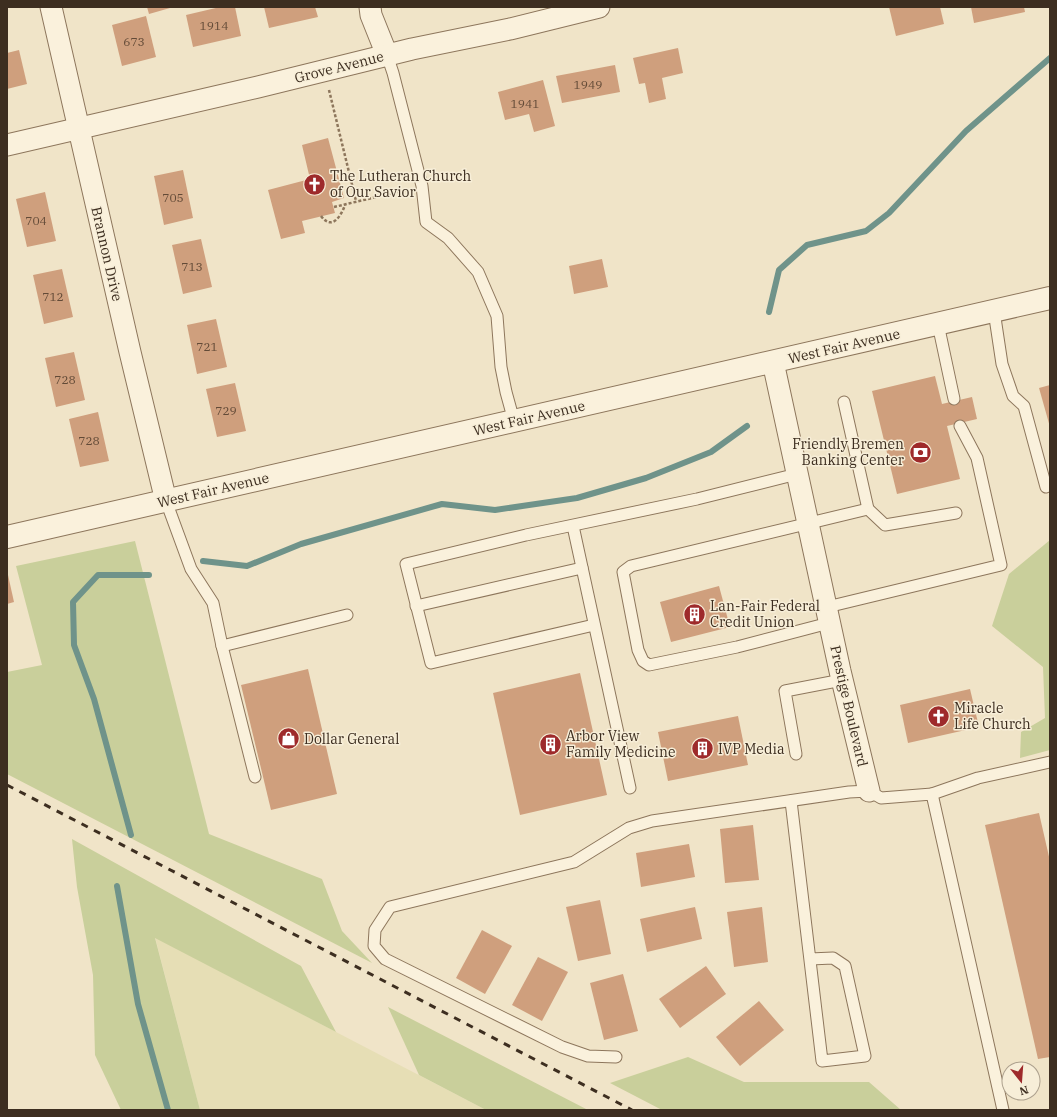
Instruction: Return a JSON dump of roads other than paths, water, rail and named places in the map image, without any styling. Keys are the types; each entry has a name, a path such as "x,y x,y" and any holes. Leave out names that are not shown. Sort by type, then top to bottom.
{"street":[{"name":"Brannon Drive","path":"51,7 130,352 166,501"},
{"path":"370,7 371,15 387,56"},
{"name":"Grove Avenue","path":"7,145 258,87 412,49 510,29 599,7"},
{"name":"West Fair Avenue","path":"7,537 1050,298"},
{"name":"Prestige Boulevard","path":"773,362 842,680 869,791"}],"lane":[{"path":"387,56 393,73 422,186 426,222 448,238 478,272 497,316 501,367 514,421"},
{"path":"994,311 1002,364 1013,396 1024,406 1046,487"},
{"path":"938,324 954,399"},
{"path":"844,402 868,509 885,525 956,513"},
{"path":"868,509 631,566 623,572 638,650 643,661 649,665 737,647 828,615 1001,565 977,458 960,426"},
{"path":"594,625 431,663 406,564 697,499 797,474"},
{"path":"166,501 191,569 213,603 222,646 255,777"},
{"path":"573,526 630,788"},
{"path":"416,606 582,568"},
{"path":"222,646 347,615"},
{"path":"796,754 785,691 842,680"},
{"path":"616,1057 588,1056 562,1047 385,959 374,946 374,930 390,907 574,862 629,828 652,821 869,791 881,798 932,794 978,778 1050,762"},
{"path":"932,794 1003,1110"},
{"path":"791,801 822,1060 865,1056 845,966 833,958 810,959"}],"waterway":[{"path":"769,312 779,270 807,245 866,231 889,213 966,131 1050,58"},
{"path":"203,561 247,566 301,544 442,504 495,510 577,498 646,478 711,452 747,426"},
{"path":"131,835 94,699 74,645 73,602 98,575 149,575"},
{"path":"117,886 138,1004 168,1110"}],"railway":[{"path":"7,785 632,1110"}],"place":[{"name":"The Lutheran Church of Our Savior","path":"315,184"},
{"name":"Friendly Bremen Banking Center","path":"920,452"},
{"name":"Lan-Fair Federal Credit Union","path":"695,614"},
{"name":"Miracle Life Church","path":"939,716"},
{"name":"Dollar General","path":"289,739"},
{"name":"Arbor View Family Medicine","path":"550,744"},
{"name":"IVP Media","path":"703,749"}]}
